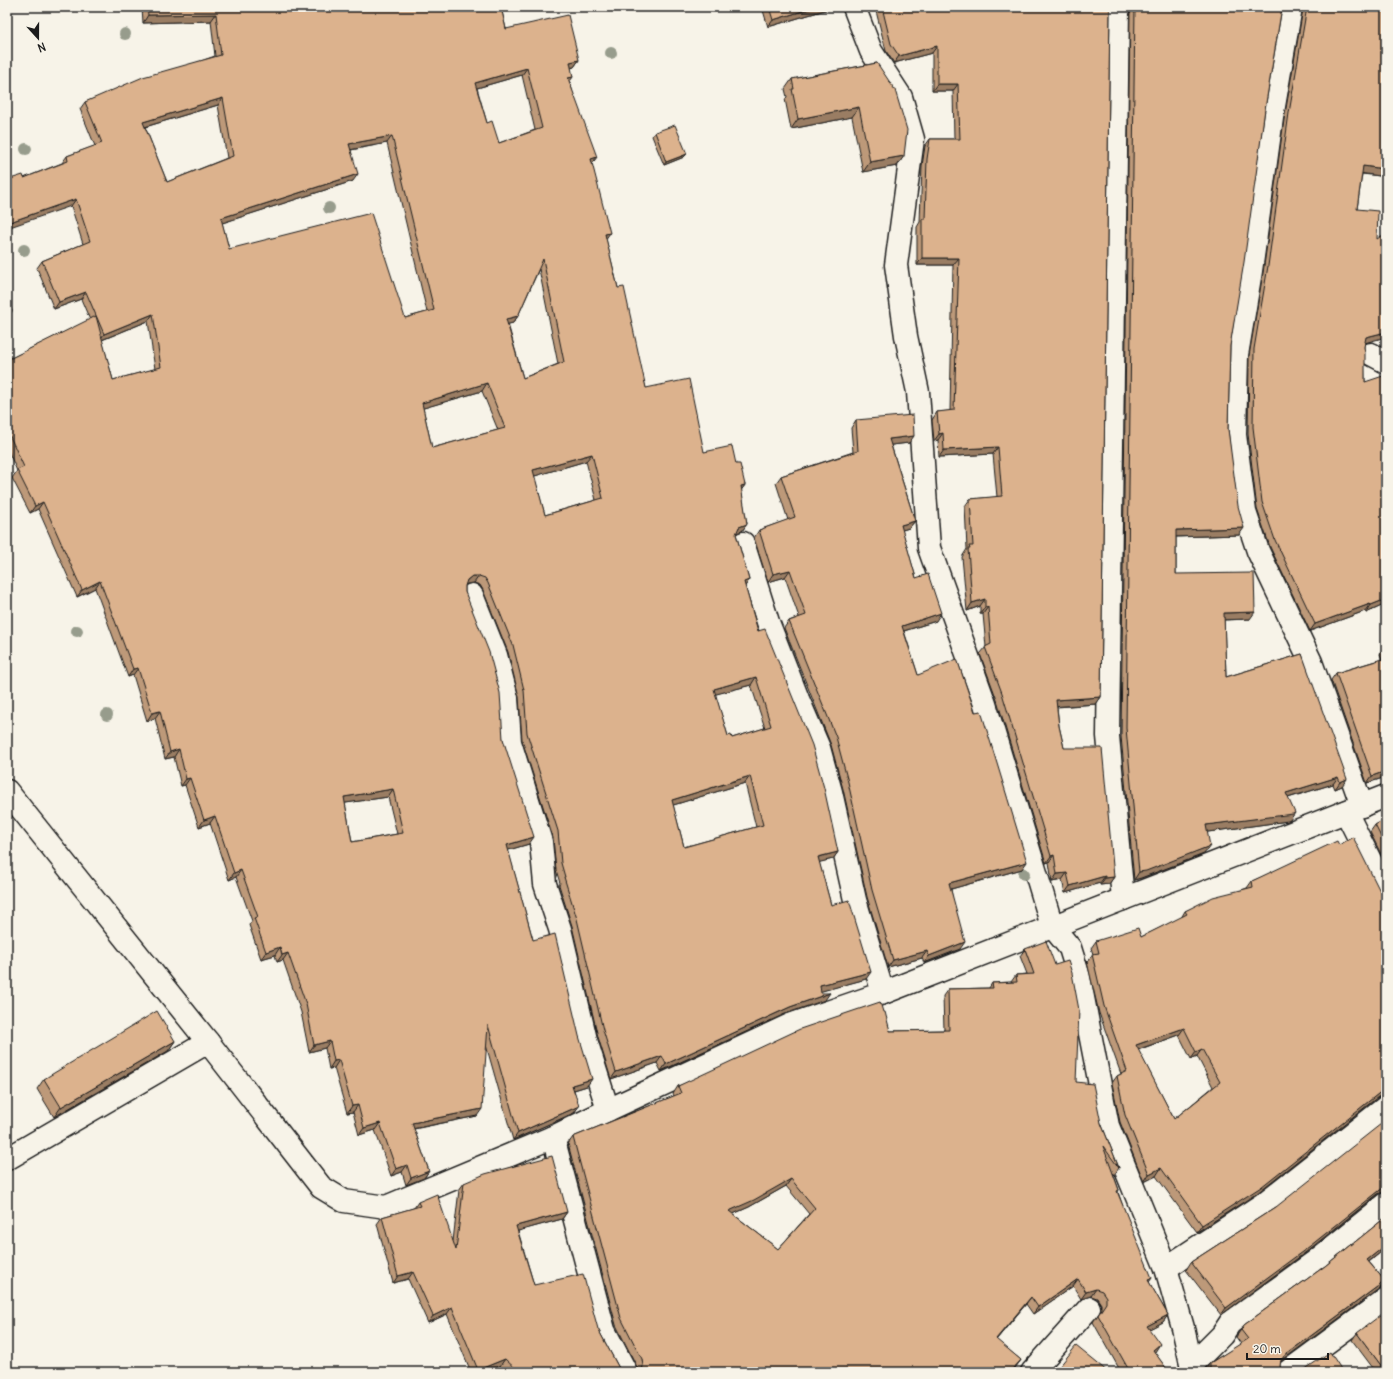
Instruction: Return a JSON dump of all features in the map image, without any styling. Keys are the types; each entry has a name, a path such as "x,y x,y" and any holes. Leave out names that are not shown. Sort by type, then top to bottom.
{"street":[{"path":"854,7 871,50 901,97 913,139 896,265 906,336 918,392 929,548 986,704 1052,926 1070,948 1079,977 1108,1126 1166,1268 1192,1368"},
{"path":"1118,7 1108,736 1123,899"},
{"path":"1291,7 1272,118 1251,271 1237,355 1235,434 1245,512 1258,551 1310,662 1354,809 1386,892"},
{"path":"743,543 771,629 819,748 831,792 855,900 883,993"},
{"path":"472,595 496,655 507,698 510,742 541,842 545,884 560,929 586,1040 608,1110"},
{"path":"7,791 208,1042 321,1187 344,1201 386,1207 554,1137 608,1110 790,1025 883,993 1386,796"},
{"path":"7,1159 208,1042"},
{"path":"1166,1268 1263,1204 1386,1107"},
{"path":"554,1137 604,1330 626,1372"},
{"path":"1192,1368 1222,1335 1230,1323 1313,1263 1386,1204"},
{"path":"1287,1372 1386,1299"},
{"path":"1032,1372 1089,1308"}],"building":[{"path":"147,7 501,7 506,29 568,15 579,60 570,62 573,77 568,78 597,157 591,159 610,233 605,234 618,288 624,287 646,388 689,379 704,452 732,446 736,464 740,464 745,485 741,486 747,524 739,527 736,534 749,580 744,582 758,631 765,629 812,745 824,788 838,852 818,857 831,905 849,900 871,972 820,985 821,993 830,993 790,1007 666,1064 662,1056 616,1072 603,1030 577,919 564,877 558,831 527,733 524,690 513,645 488,583 485,578 472,576 467,580 465,592 489,652 500,693 503,739 534,837 507,845 533,940 555,934 579,1036 592,1079 572,1085 579,1106 518,1133 488,1025 482,1109 412,1123 429,1171 411,1178 407,1165 396,1169 380,1123 364,1128 358,1105 352,1106 339,1060 334,1061 330,1041 314,1045 306,1004 288,953 282,955 280,947 266,952 254,918 258,917 241,870 234,873 215,816 204,820 190,778 186,779 179,749 170,752 160,711 152,713 138,668 133,669 100,581 82,590 43,502 35,506 17,470 24,467 7,430 7,360 96,316 113,380 161,367 153,314 104,334 86,292 59,302 42,261 90,241 76,199 7,223 7,180 23,175 24,178 68,161 67,156 102,143 85,102 143,77 221,55 216,14 148,15","holes":["527,68 542,128 499,143 492,121 487,123 475,83","223,98 233,156 167,182 143,122","392,136 434,310 405,318 371,213 229,249 221,218 358,174 349,144","543,259 564,362 523,378 506,319 518,316","487,383 505,428 432,448 422,403","592,454 603,498 545,515 533,470","756,677 771,726 732,738 731,735 728,736 714,689","750,776 763,825 684,847 672,800","393,789 403,833 352,842 344,797"]},
{"path":"769,7 816,7 773,20"},
{"path":"882,7 1110,7 1101,697 1056,700 1059,726 1064,748 1102,748 1114,877 1105,878 1105,876 1070,886 1067,873 1057,874 1054,855 1051,856 1002,693 985,647 991,644 988,607 985,607 985,599 972,603 968,549 970,549 969,546 973,546 970,499 1002,496 998,447 944,450 943,433 939,434 937,412 954,410 959,258 922,258 922,219 925,219 927,159 930,139 960,139 958,84 937,84 937,46 899,56 891,44"},
{"path":"1135,7 1282,7 1265,109 1244,262 1230,346 1228,429 1238,506 1244,528 1176,530 1176,574 1254,573 1255,612 1224,613 1226,677 1302,654 1347,779 1340,782 1338,777 1286,793 1295,813 1293,814 1206,825 1210,846 1146,871 1139,872 1126,728"},
{"path":"1307,7 1386,7 1386,163 1385,169 1363,166 1357,209 1378,211 1377,239 1386,233 1386,332 1366,337 1364,347 1365,382 1386,375 1386,599 1315,624 1275,540 1262,502 1253,427 1254,349 1268,266 1289,113"},
{"path":"877,63 895,90 907,130 904,156 870,162 859,107 798,119 792,89 794,89 792,79"},
{"path":"675,125 687,154 666,162 655,132"},
{"path":"7,298 12,311 7,313"},
{"path":"913,415 914,436 889,439 915,521 901,525 916,578 928,574 941,613 902,626 918,675 957,659 975,712 981,711 1027,862 949,883 965,942 929,956 927,951 893,960 872,890 848,782 836,737 789,621 806,615 790,570 773,574 759,530 795,517 781,476 858,451 856,420"},
{"path":"1386,658 1386,771 1372,776 1336,673"},
{"path":"1386,819 1386,847 1375,825"},
{"path":"1353,837 1380,891 1386,896 1386,1089 1261,1187 1202,1225 1161,1168 1149,1174 1125,1115 1117,1076 1127,1071 1104,1006 1092,954 1099,953 1096,941 1138,928 1141,937 1187,914 1185,911 1213,897 1253,887 1252,881 1337,841 1339,845","holes":["1184,1028 1196,1052 1202,1049 1220,1082 1174,1119 1136,1045"]},
{"path":"1046,941 1055,965 1068,961 1072,973 1079,1010 1076,1082 1093,1084 1101,1123 1119,1168 1103,1146 1119,1190 1117,1191 1152,1278 1148,1280 1168,1315 1147,1326 1160,1344 1153,1350 1169,1372 1130,1372 1098,1315 1106,1303 1106,1297 1102,1291 1096,1289 1086,1292 1078,1279 1038,1307 1031,1297 996,1339 1021,1360 1010,1372 641,1372 643,1366 642,1359 621,1318 573,1137 681,1093 678,1086 800,1029 880,1002 883,1012 885,1012 890,1031 949,1030 948,989 993,988 992,983 1017,982 1016,975 1034,974 1025,949","holes":["791,1179 815,1208 778,1249 729,1211 754,1200"]},
{"path":"157,1011 175,1041 61,1107 44,1079"},
{"path":"1386,1120 1386,1186 1310,1246 1226,1308 1191,1262 1276,1207"},
{"path":"552,1156 567,1212 516,1226 534,1285 583,1274 598,1329 621,1372 519,1372 505,1359 478,1370 452,1307 433,1316 413,1272 398,1276 382,1217 420,1206 418,1202 437,1194 456,1250 464,1183 485,1174"},
{"path":"1386,1217 1386,1245 1367,1260 1385,1281 1285,1355 1281,1360 1280,1366 1282,1372 1212,1372 1210,1369 1210,1363 1248,1339 1241,1330 1244,1325 1325,1266"},
{"path":"1386,1311 1386,1372 1357,1333"},
{"path":"1076,1346 1108,1372 1055,1372"},
{"path":"1330,1352 1343,1372 1301,1372"}]}
